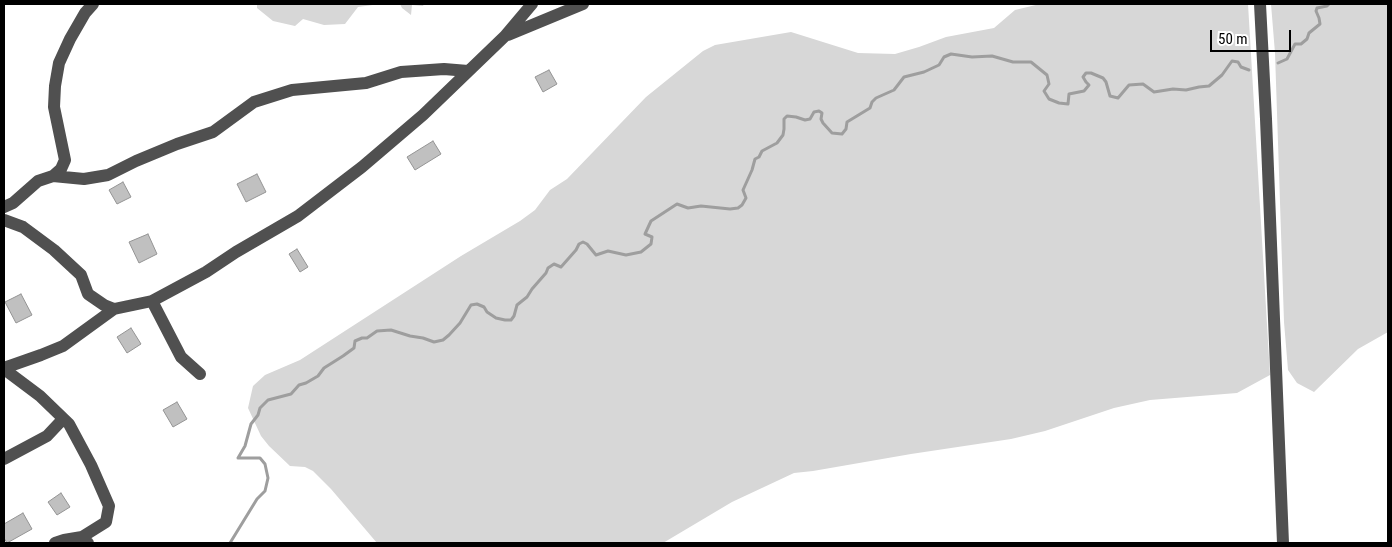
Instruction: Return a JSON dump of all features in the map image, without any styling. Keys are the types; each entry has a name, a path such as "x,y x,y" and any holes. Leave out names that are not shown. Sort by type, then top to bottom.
{"street":[{"path":"4,207 13,203 38,181 52,176 61,169 65,160 54,107 58,63 85,13 94,4"},
{"path":"4,368 41,356 63,346 114,309 152,301 206,272 298,216 423,116 505,36 532,4"},
{"path":"505,36 583,4"},
{"path":"1260,4 1283,543"},
{"path":"52,176 84,179 108,175 136,161 213,132 254,102 292,90 366,83 401,72 444,69 468,71"},
{"path":"4,220 23,227 54,250 81,276 88,294 104,305 114,309"},
{"path":"152,301 181,357 200,374"},
{"path":"4,368 40,396 69,424 92,465 109,506 106,522 85,540 64,540 56,543"},
{"path":"4,459 46,436 63,418"}],"shaded area":[{"path":"257,4 380,4 358,7 345,24 324,25 303,19 295,26 273,21 257,8"},
{"path":"400,4 424,4 423,6 412,5 411,15"},
{"path":"1040,4 1248,4 1270,375 1237,393 1150,400 1114,408 1045,431 1011,439 794,473 732,502 663,543 377,543 313,471 305,467 290,466 261,436 248,408 253,386 265,375 300,360 535,210 550,190 567,179 646,97 703,51 715,45 791,32 858,53 895,54 946,37 994,28 1015,10"},
{"path":"1271,4 1388,4 1388,332 1358,349 1314,392 1297,383 1288,370 1284,322 1275,53"}],"building":[{"path":"549,70 557,84 543,92 535,77"},
{"path":"433,141 441,154 415,170 407,157"},
{"path":"257,174 266,192 246,202 237,184"},
{"path":"123,182 131,197 117,204 109,190"},
{"path":"148,234 157,254 139,263 129,242"},
{"path":"297,249 308,267 300,272 289,254"},
{"path":"21,294 32,315 16,323 5,302"},
{"path":"131,328 141,344 127,353 117,337"},
{"path":"177,402 187,419 173,427 163,410"},
{"path":"61,493 70,507 57,515 48,502"},
{"path":"23,513 32,529 7,543 4,538 4,524"}],"waterway":[{"path":"1278,63 1287,59 1295,44 1301,44 1307,39 1309,33 1320,24 1316,11 1317,8 1329,4"},
{"path":"230,543 257,499 265,491 268,478 265,464 260,458 238,458 245,446 251,424 258,415 260,408 268,400 291,394 299,385 318,376 324,368 354,348 355,341 367,338 377,331 391,330 434,342 443,340 460,323 471,305 477,304 484,307 487,312 496,318 511,320 517,305 527,297 548,268 554,264 561,267 579,244 583,242 596,255 608,251 626,255 641,252 651,244 652,237 645,234 651,221 677,204 688,208 701,206 738,208 746,198 743,190 755,159 759,157 762,151 777,143 783,135 784,119 787,116 805,120 810,119 814,112 819,111 822,113 821,119 823,123 832,133 842,134 846,129 847,122 870,108 876,98 894,90 904,77 924,72 939,65 944,57 951,54 972,57 992,56 1013,62 1031,62 1047,75 1049,84 1044,91 1049,99 1068,104 1069,94 1084,91 1089,85 1083,77 1086,73 1103,78 1110,96 1118,98 1129,85 1143,84 1154,92 1209,86 1222,75 1232,61 1238,62 1241,67 1249,70"}]}
